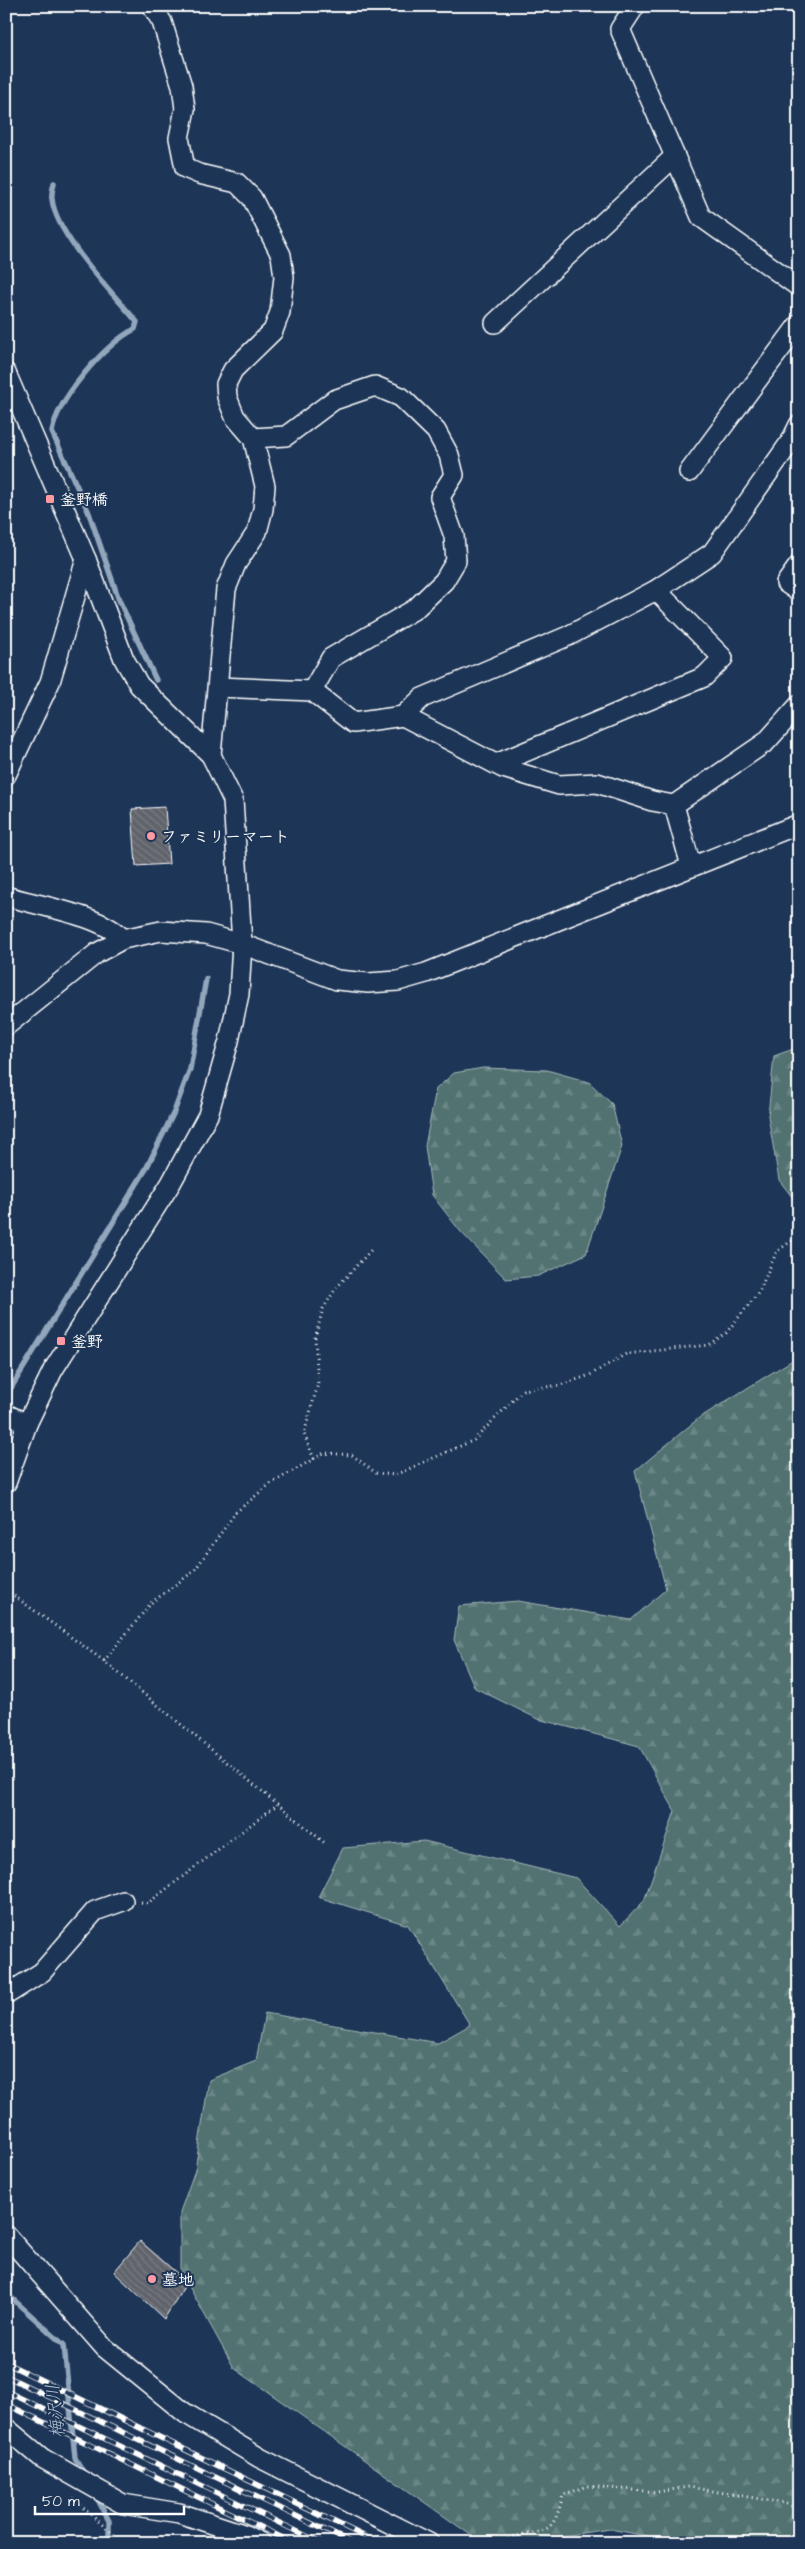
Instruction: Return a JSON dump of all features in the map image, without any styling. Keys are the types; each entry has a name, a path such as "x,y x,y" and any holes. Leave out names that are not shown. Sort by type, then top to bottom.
{"street":[{"path":"152,6 162,22 182,86 185,109 179,138 185,168 199,174 237,183 252,198 281,255 284,277 280,312 273,330 233,370 226,384 227,397 235,417 253,438 265,486 263,509 257,532 236,564 226,589 211,755"},
{"path":"635,6 620,29 701,217 799,287"},
{"path":"495,323 675,156"},
{"path":"689,472 799,324"},
{"path":"6,373 86,559 124,659 139,684 211,755 233,800 242,944 239,994 229,1041 208,1115 171,1183 53,1370 16,1419 6,1483"},
{"path":"253,438 286,436 334,400 375,386 401,396 436,430 449,455 454,475 440,497 454,536 456,561 444,581 415,609 331,658 312,691"},
{"path":"403,716 422,698 568,636 656,590 712,553 796,437"},
{"path":"6,775 50,682 86,559"},
{"path":"799,565 786,584 799,592"},
{"path":"496,764 704,677 723,658 656,590"},
{"path":"218,687 312,691 353,723 403,716 496,764 559,785 597,783 652,802 674,805 766,742 799,705"},
{"path":"674,805 691,866"},
{"path":"6,1026 97,953 123,939 160,931 206,934 242,944 337,980 368,983 398,981 426,973 799,824"},
{"path":"6,896 95,921 114,929 123,939"},
{"path":"6,1995 42,1972 95,1910 122,1901"},
{"path":"6,2235 105,2348 185,2413 260,2458 429,2543"},
{"path":"6,2428 42,2458 77,2476 109,2498 123,2504 179,2513 243,2534 260,2543"}],"path":[{"path":"104,1661 152,1602 194,1571 236,1512 270,1484 324,1453 352,1455 376,1473 395,1475 474,1440 523,1390 561,1385 590,1375 626,1354 708,1345 726,1333 759,1292 777,1251 799,1236"},
{"path":"314,1459 304,1434 318,1384 315,1338 323,1309 332,1295 373,1248"},
{"path":"6,1590 104,1661 326,1844"},
{"path":"122,1901 148,1903 278,1804"},
{"path":"506,2543 510,2537 544,2530 557,2521 563,2495 588,2486 657,2492 689,2487 784,2503 799,2509"}],"green space":[{"path":"799,1047 799,1206 779,1180 768,1116 774,1056"},
{"path":"483,1068 547,1070 589,1082 612,1104 622,1146 586,1254 538,1276 506,1279 460,1231 432,1195 425,1146 436,1089 454,1073"},
{"path":"799,1356 799,2543 683,2543 610,2529 514,2543 482,2543 234,2368 180,2270 180,2212 195,2170 209,2080 256,2061 265,2013 438,2043 470,2025 408,1925 318,1897 343,1848 424,1841 576,1878 620,1926 644,1901 675,1811 639,1746 538,1719 475,1688 454,1640 459,1606 518,1601 631,1620 666,1589 635,1471 699,1418"}],"building":[{"name":"ファミリーマート","path":"165,807 169,864 136,866 132,809"},
{"path":"140,2241 187,2282 164,2319 114,2272"}],"waterway":[{"path":"54,183 52,199 56,214 74,247 137,322 135,329 110,346 84,374 63,404 52,432 89,513 119,600 156,680"},
{"path":"6,1396 146,1169 174,1112 190,1069 206,979"},
{"name":"梅沢川","path":"6,2293 64,2345 75,2458 85,2475"},
{"name":"梅沢川","path":"95,2494 109,2521 109,2543"}],"railway":[{"path":"6,2363 378,2543"},
{"path":"6,2376 352,2543"},
{"path":"6,2391 321,2543"},
{"path":"6,2404 293,2543"}],"place":[{"name":"釜野橋","path":"50,499"},
{"name":"ファミリーマート","path":"151,836"},
{"name":"釜野","path":"61,1341"},
{"name":"墓地","path":"152,2279"}]}
